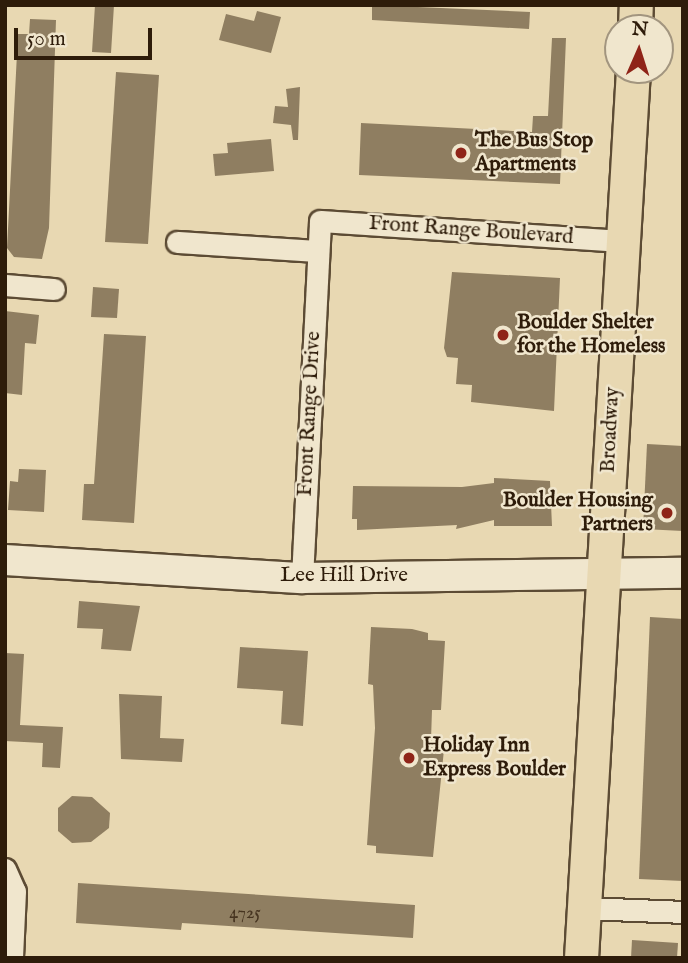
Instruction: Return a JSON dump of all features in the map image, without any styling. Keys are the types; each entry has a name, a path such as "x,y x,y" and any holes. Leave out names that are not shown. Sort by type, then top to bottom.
{"main road":[{"name":"Broadway","path":"581,958 632,84"}],"street":[{"name":"Front Range Boulevard","path":"320,221 622,241"},
{"name":"Front Range Drive","path":"302,578 320,221"},
{"path":"177,242 318,251"},
{"path":"5,285 54,289"},
{"name":"Lee Hill Drive","path":"5,560 302,578 683,573"},
{"path":"6,869 15,891 12,958"},
{"path":"585,908 683,912"}],"building":[{"path":"95,5 114,5 111,53 92,52"},
{"path":"372,5 530,12 529,29 372,20"},
{"path":"257,11 281,17 271,53 219,40 226,14 254,21"},
{"path":"30,19 56,20 49,228 42,259 14,257 7,248 18,34 29,34"},
{"name":"The Bus Stop Apartments","path":"552,38 566,38 560,184 359,175 361,123 532,132 533,116 548,116"},
{"path":"116,72 159,75 148,244 105,242"},
{"path":"300,87 298,140 293,140 291,125 273,123 275,106 288,107 286,89"},
{"path":"271,139 274,171 215,176 213,154 228,153 227,143"},
{"name":"Boulder Shelter for the Homeless","path":"452,272 560,278 554,411 471,402 472,385 456,384 458,358 447,357 444,348"},
{"path":"93,287 119,289 117,318 91,317"},
{"path":"5,311 39,315 36,344 25,343 22,395 5,393"},
{"path":"104,334 146,336 134,523 82,520 84,484 94,484"},
{"path":"647,444 683,446 683,531 643,529"},
{"path":"19,469 46,470 44,512 8,510 10,481 18,482"},
{"path":"494,478 550,481 552,526 494,526 494,520 456,529 457,525 357,530 357,519 352,519 353,486 462,487 494,483"},
{"path":"79,601 140,606 131,651 101,649 103,629 77,628"},
{"path":"650,617 683,619 683,881 639,879"},
{"name":"Holiday Inn Express Boulder","path":"371,627 412,629 428,633 428,640 445,641 441,710 432,710 431,740 445,740 433,857 376,853 376,846 367,845 375,728 373,685 368,684"},
{"path":"240,647 308,651 303,726 281,724 283,691 237,688"},
{"path":"5,653 24,654 20,725 63,727 60,768 42,767 43,743 5,741"},
{"path":"119,694 162,696 160,738 184,739 182,762 121,759"},
{"path":"72,796 92,797 110,813 109,828 91,842 72,843 58,831 58,808"},
{"path":"78,883 415,905 413,938 182,923 181,930 76,923"},
{"path":"632,940 678,943 677,958 631,958"}],"place":[{"name":"The Bus Stop Apartments","path":"461,153"},
{"name":"Boulder Shelter for the Homeless","path":"503,335"},
{"name":"Boulder Housing Partners","path":"667,513"},
{"name":"Holiday Inn Express Boulder","path":"409,758"}]}
